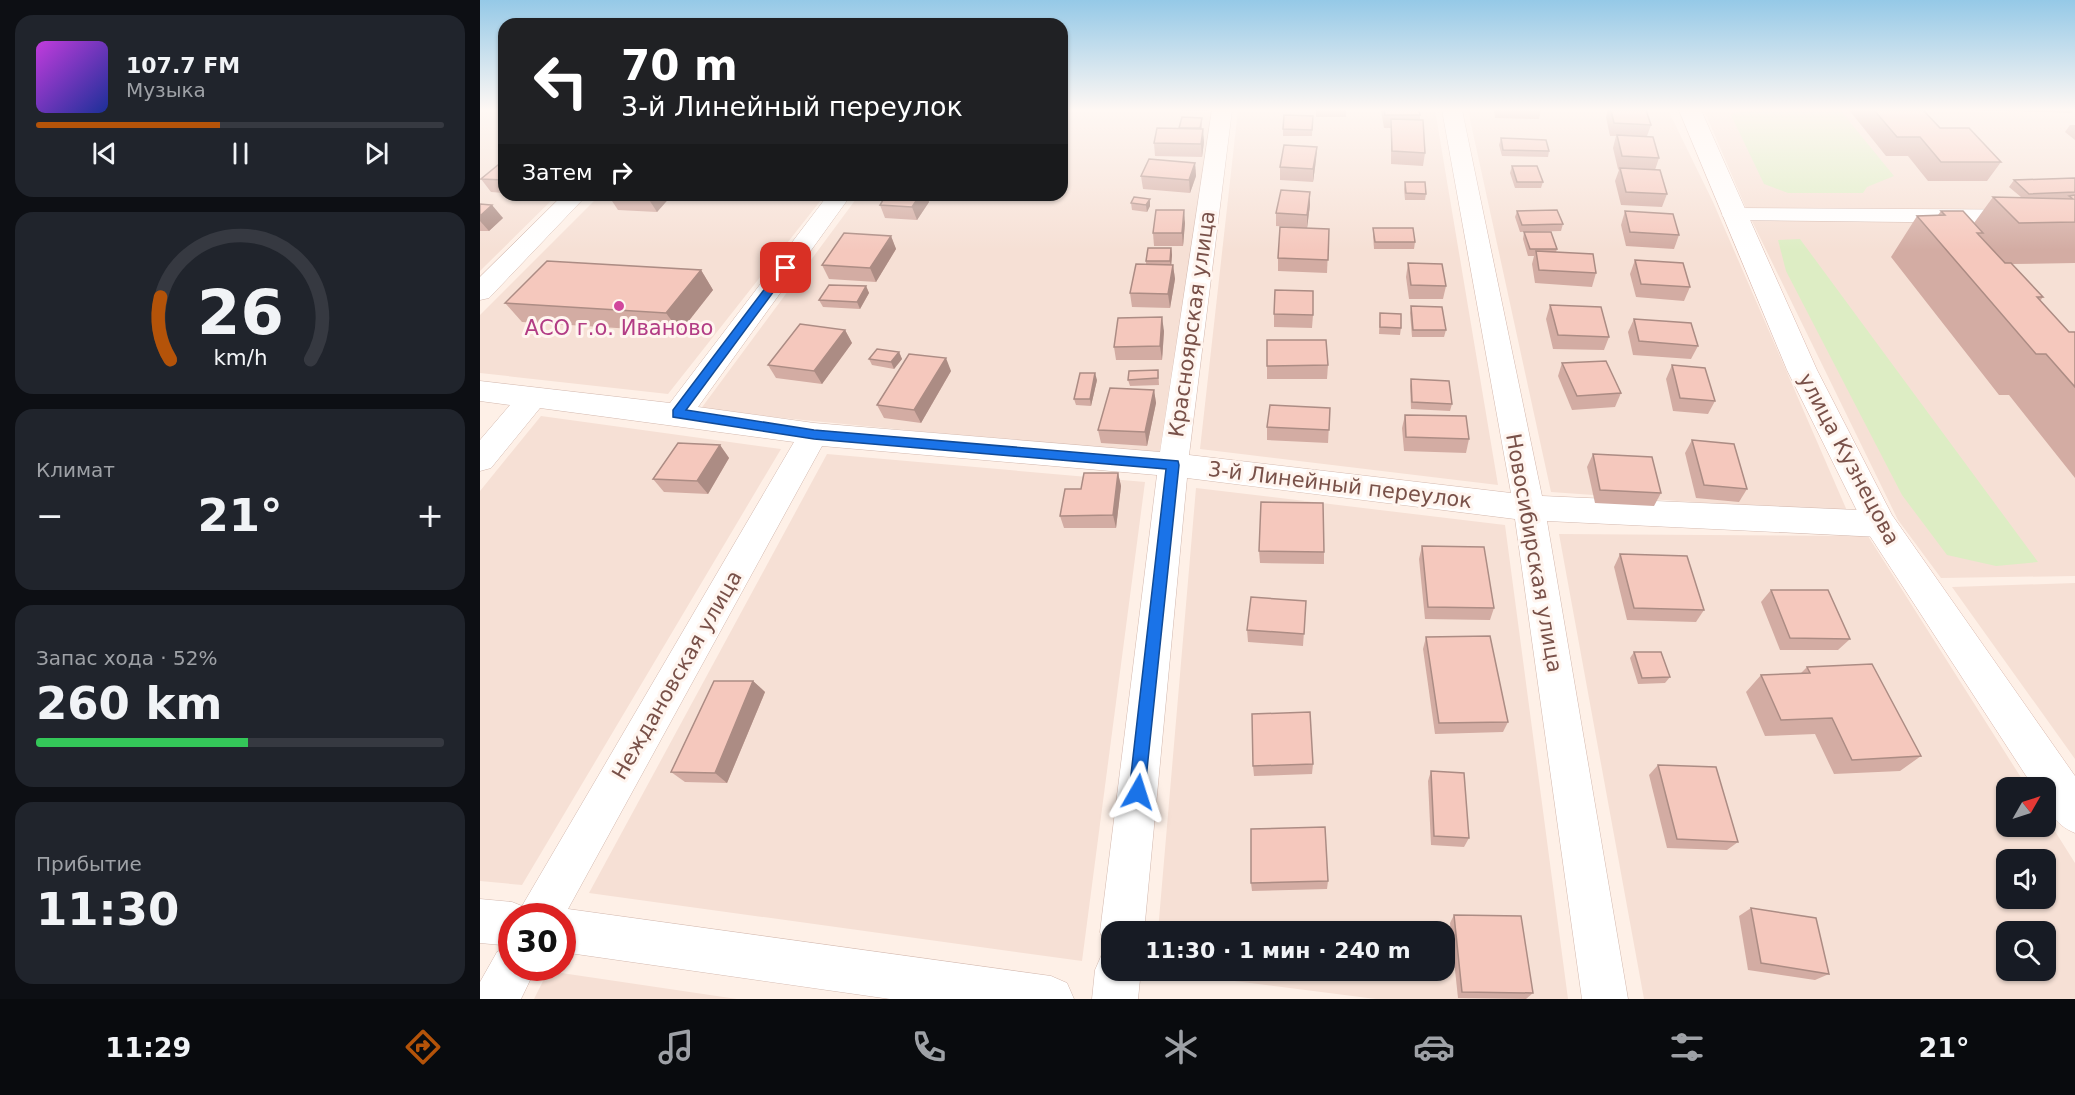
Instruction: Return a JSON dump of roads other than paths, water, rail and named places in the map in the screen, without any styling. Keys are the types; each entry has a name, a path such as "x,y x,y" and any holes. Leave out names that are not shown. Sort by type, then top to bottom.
{"main road":[{"name":"улица Кузнецова","path":"1710,157 1802,370 1880,524 2075,812"}],"street":[{"name":"Красноярская улица","path":"1123,921 1173,465 1216,157"},
{"name":"Новосибирская улица","path":"1461,157 1528,508 1605,999"},
{"path":"480,292 570,201"},
{"path":"677,414 836,201"},
{"path":"1734,215 2075,217"},
{"name":"3-й Линейный переулок","path":"480,391 677,414 814,434 1173,465 1528,508 1880,524"},
{"path":"480,460 532,397"},
{"name":"Неждановская улица","path":"547,903 814,434"},
{"path":"480,921 498,923"},
{"path":"576,932 1051,999"},
{"path":"496,999 506,981"},
{"path":"1115,999 1117,981"}],"place":[{"name":"АСО г.о. Иваново","path":"619,306"}]}
